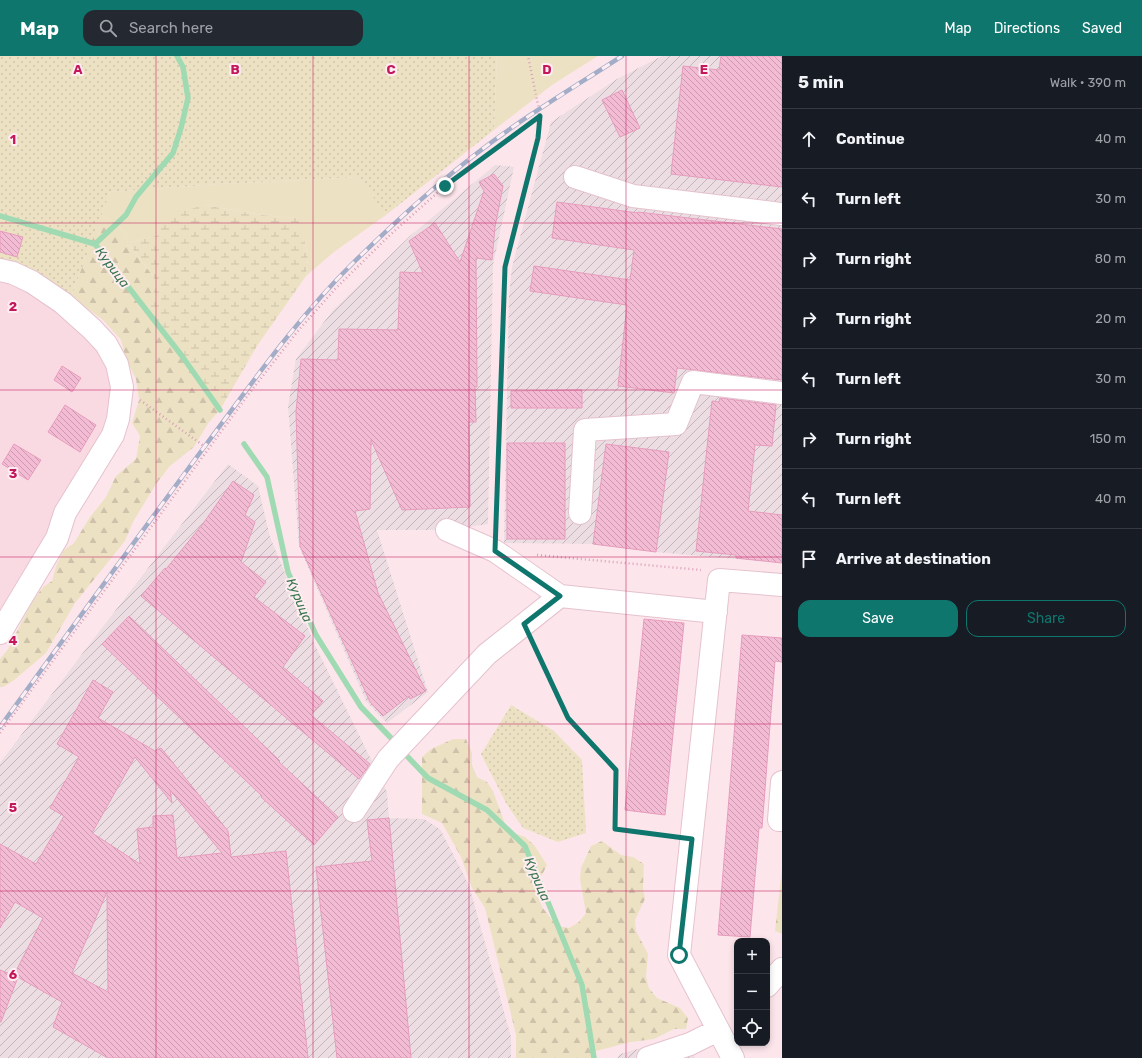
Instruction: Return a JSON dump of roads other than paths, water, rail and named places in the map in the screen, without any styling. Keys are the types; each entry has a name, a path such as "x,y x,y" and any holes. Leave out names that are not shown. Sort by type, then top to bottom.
{"street":[{"path":"575,177 633,196 782,214"},
{"path":"0,270 13,273 32,282 63,303 92,329 106,344 117,364 122,387 118,419 113,435 65,513 57,538 0,633"},
{"path":"580,512 585,430 676,424 694,382 782,393"},
{"path":"447,530 495,551 560,596 716,612"},
{"path":"732,1058 679,955 719,580 782,585"},
{"path":"354,811 388,759 487,654 560,596"},
{"path":"782,782 779,820 782,820"},
{"path":"770,983 782,969"},
{"path":"648,1058 690,1044 718,1030"},
{"path":"742,1058 744,1046"}],"waterway":[{"name":"Курица","path":"95,244 126,215 136,197 173,153 188,98 183,67 177,56"},
{"path":"0,216 95,244"},
{"name":"Курица","path":"95,244 182,356 220,410"},
{"name":"Курица","path":"244,444 267,477 288,572 316,635 361,707 392,739"},
{"name":"Курица","path":"404,753 428,778 487,810 525,846 582,985 594,1058"}],"railway":[{"path":"0,727 153,516 258,375 333,283 398,220 493,141 622,56"}]}
